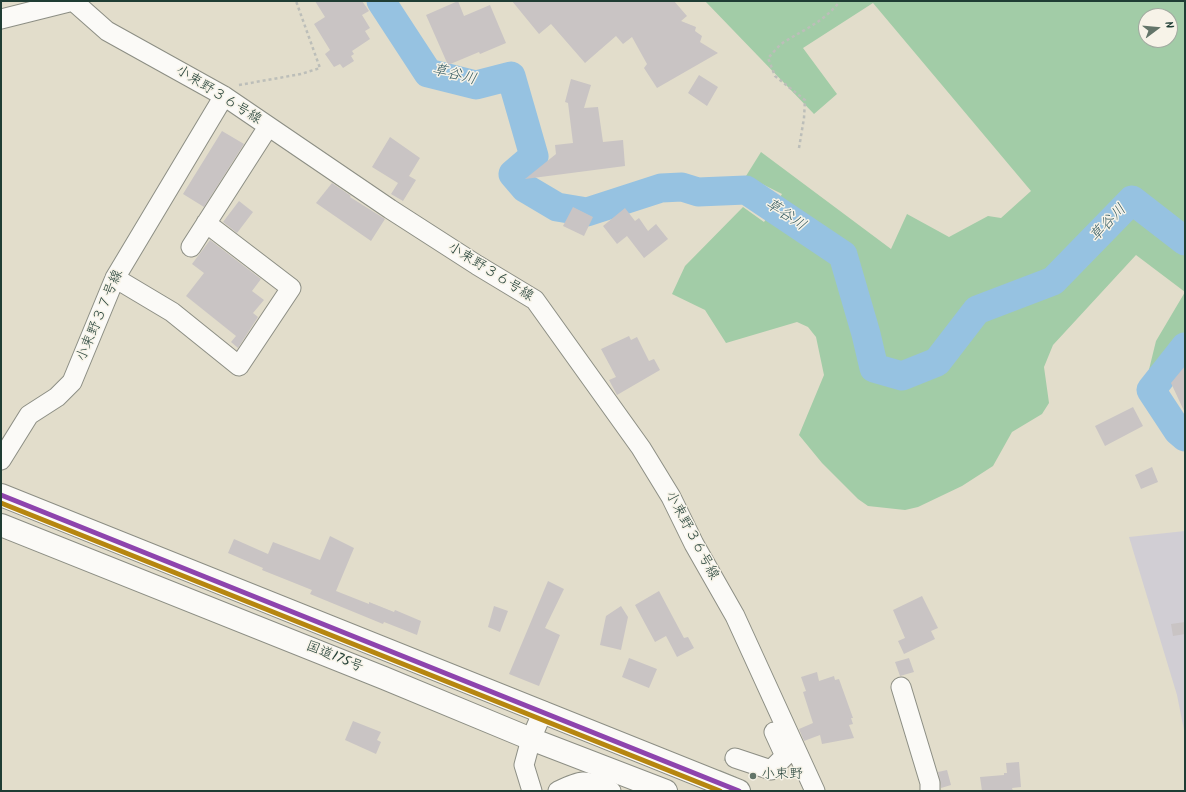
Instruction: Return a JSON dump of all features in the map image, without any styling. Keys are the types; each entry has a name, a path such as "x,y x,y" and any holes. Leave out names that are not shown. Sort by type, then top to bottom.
{"highway":[{"name":"国道175号","path":"1,495 543,711 739,791"},
{"name":"国道175号","path":"1,526 384,678 531,739 666,791"}],"street":[{"name":"小束野３６号線","path":"1,19 73,1 107,31 218,93 390,209 535,300 641,448 671,497 694,544 735,616 815,791"},
{"name":"小束野３７号線","path":"1,460 29,415 57,397 72,382 114,278 218,93"},
{"path":"191,247 268,126"},
{"path":"114,278 172,312 239,366 291,288 206,223"},
{"path":"901,688 930,783 930,791"},
{"path":"735,758 771,770 785,756 768,721 776,706"},
{"path":"532,791 524,765 531,739 543,711"},
{"path":"558,791 579,781 591,783 611,791"}],"path":[{"path":"218,93 301,74 320,68 296,1"},
{"path":"799,148 804,118 805,100 775,76 768,58 783,43 812,28 832,11 840,1"}],"shaded area":[{"path":"1185,531 1185,735 1177,695 1129,537"}],"green space":[{"path":"705,1 1185,1 1185,292 1136,255 1053,345 1044,367 1049,403 1042,414 1012,432 993,466 962,486 918,507 905,510 868,506 858,499 822,463 799,435 824,375 816,337 808,327 797,322 726,343 705,310 672,294 685,266 743,207 764,222 782,194 746,176 761,152 891,249 907,214 949,237 988,216 1001,218 1031,191 873,3 803,48 837,94 814,114"},
{"path":"1185,292 1185,367 1152,408 1143,394 1156,341"}],"building":[{"path":"315,1 362,1 369,11 362,15 370,28 365,31 370,39 352,51 354,54 351,56 354,61 343,68 340,64 334,67 325,54 330,50 314,24 325,17"},
{"path":"458,1 464,16 490,5 506,43 448,65 426,15"},
{"path":"512,1 674,1 687,16 681,21 696,27 695,31 702,36 700,42 718,53 657,88 644,68 647,64 632,37 623,44 616,36 585,63 551,24 539,34"},
{"path":"699,75 718,87 707,106 688,93"},
{"path":"571,79 591,85 584,108 598,107 603,142 623,140 625,166 525,179 556,154 555,145 573,143 568,103 565,102"},
{"path":"222,131 244,144 204,207 183,194"},
{"path":"390,137 420,158 409,176 416,180 403,201 391,194 398,183 372,167"},
{"path":"332,183 351,196 350,197 385,219 371,241 316,203"},
{"path":"239,201 253,212 237,233 223,222"},
{"path":"573,207 593,217 584,236 563,226"},
{"path":"625,208 635,221 639,218 648,231 656,224 668,239 644,258 627,236 617,244 603,226"},
{"path":"210,240 261,279 252,291 264,300 253,313 258,317 238,348 231,342 236,336 186,296 204,273 192,264"},
{"path":"629,336 631,340 637,337 649,361 654,359 660,370 617,395 609,380 616,377 601,349"},
{"path":"1185,366 1185,413 1171,383"},
{"path":"1133,407 1143,426 1105,446 1095,426"},
{"path":"1152,467 1158,482 1141,489 1135,475"},
{"path":"330,536 354,548 336,591 369,604 369,602 394,612 395,610 421,621 417,635 384,622 383,624 310,594 312,590 262,570 263,568 228,553 234,539 268,554 273,542 320,560"},
{"path":"548,581 564,589 545,628 560,635 539,686 509,674"},
{"path":"659,591 684,638 688,637 694,648 677,657 666,636 655,642 635,605"},
{"path":"922,596 938,628 931,631 935,639 904,654 898,641 905,638 893,610"},
{"path":"494,606 508,611 500,632 488,627"},
{"path":"621,606 628,617 621,650 600,645 606,616"},
{"path":"1185,622 1185,634 1173,636 1171,624"},
{"path":"629,658 657,669 649,688 622,677"},
{"path":"909,658 914,672 900,676 895,662"},
{"path":"817,672 819,681 834,676 835,680 839,679 853,718 851,718 853,724 849,725 854,738 822,744 820,735 804,741 799,729 813,723 803,692 806,691 801,677"},
{"path":"353,721 381,732 377,740 381,742 376,754 345,740"},
{"path":"1019,762 1021,787 1012,788 1013,791 982,791 980,777 1004,775 1004,773 1007,773 1006,763"},
{"path":"947,770 951,785 941,788 938,772"}],"waterway":[{"name":"草谷川","path":"381,1 428,73 476,85 511,76 534,156 513,174 525,188 557,207 587,212 661,188 682,187 698,192 746,190 843,255 866,334 874,368 902,376 937,362 977,310 1053,281 1132,200 1185,241"},
{"name":"草谷川","path":"1185,347 1151,390 1178,431 1185,437"}],"tunnel":[{"path":"721,791 735,758"}],"transit line":[{"path":"1,495 739,791"},
{"path":"1,503 720,791"}],"place":[{"name":"小束野","path":"753,776"}]}
